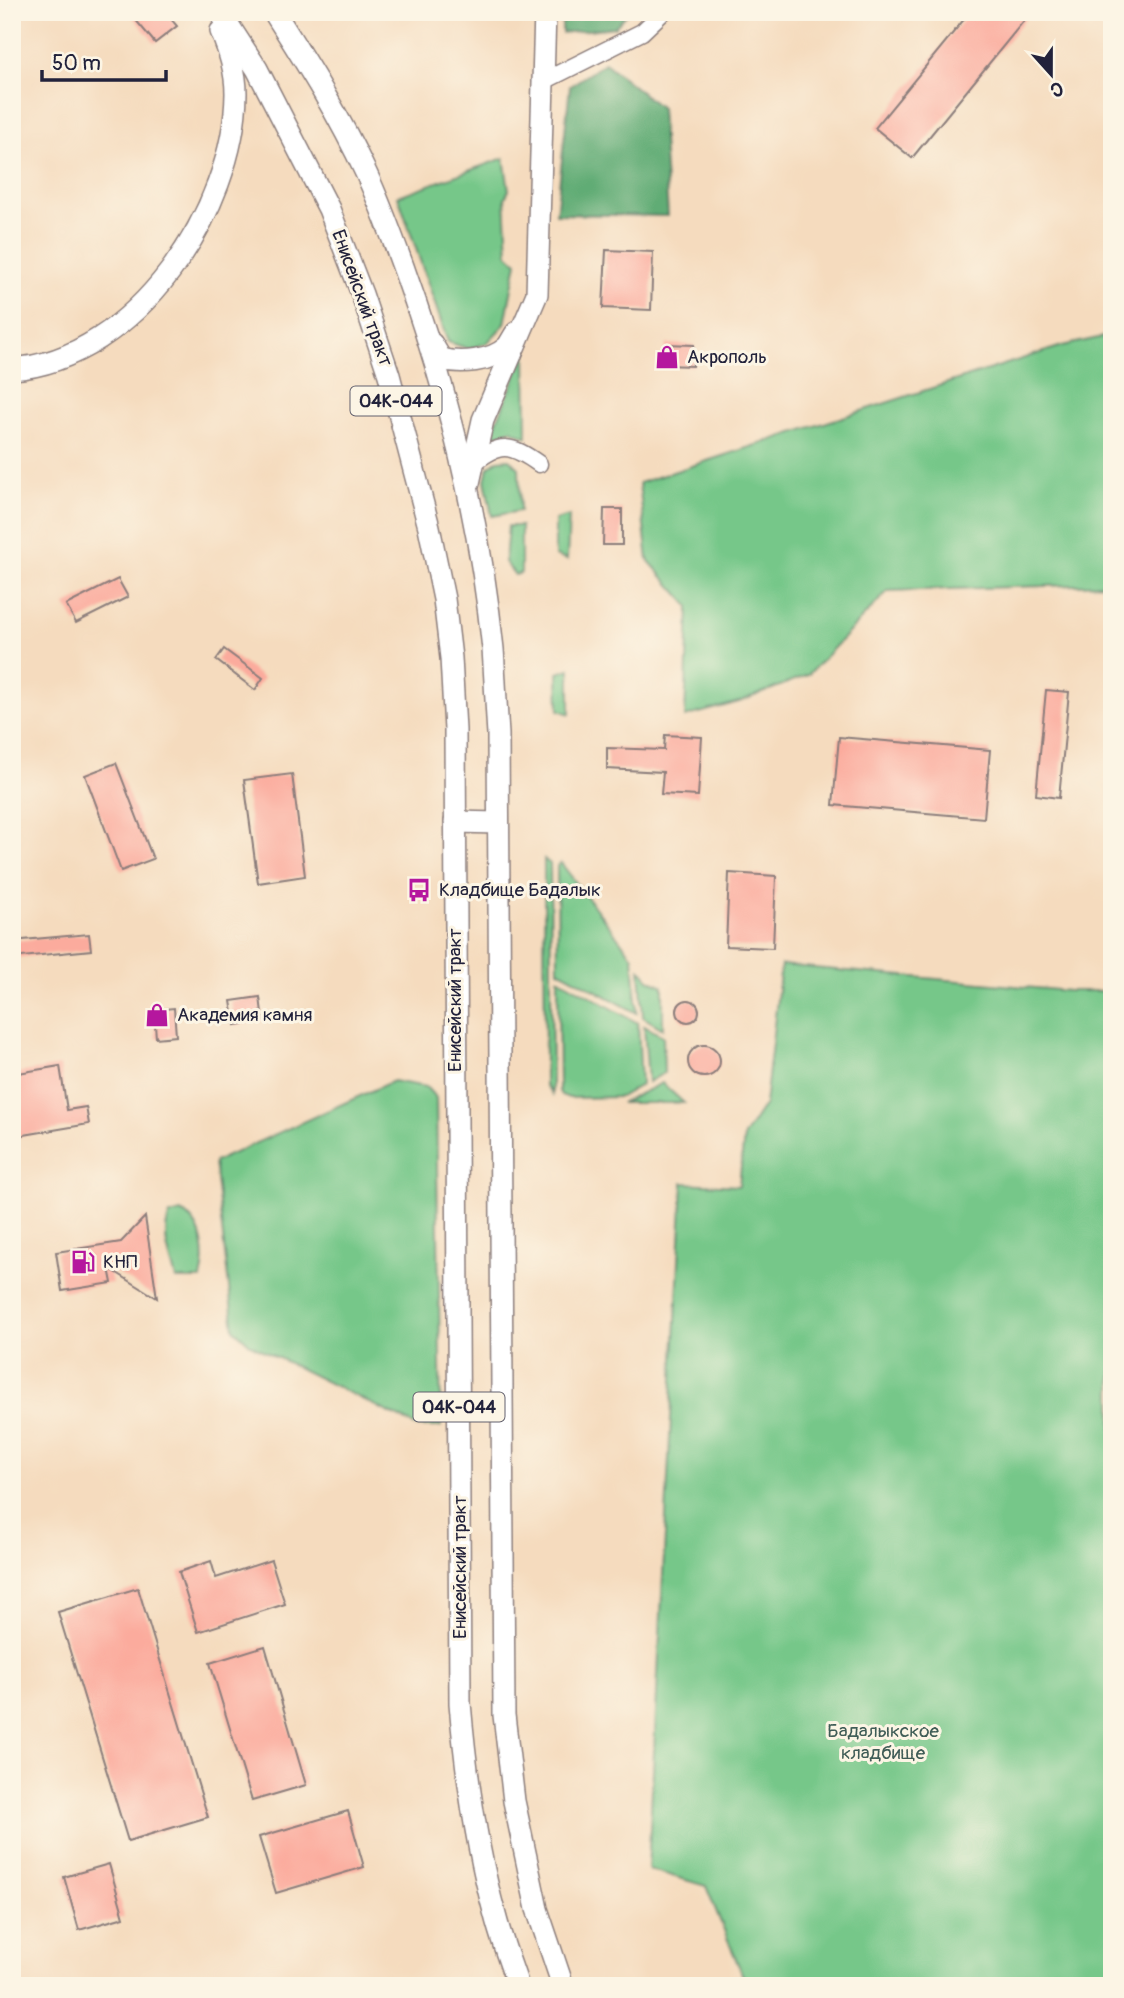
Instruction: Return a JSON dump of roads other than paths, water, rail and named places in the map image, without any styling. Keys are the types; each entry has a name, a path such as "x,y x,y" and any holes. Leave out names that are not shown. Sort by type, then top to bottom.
{"main road":[{"path":"12,369 28,368 73,355 119,326 183,253 204,216 221,177 232,129 236,92 232,57 214,12"},
{"name":"Енисейский тракт","path":"220,12 257,69 329,209 362,294 390,375 429,527 444,599 454,718 460,1703 465,1759 485,1874 518,1986"},
{"name":"04К-044","path":"274,12 307,64 367,175 391,233 448,410 481,567 492,648 498,734 504,1715 514,1801 534,1896 563,1986"},
{"path":"467,493 482,420 537,294 545,12"},
{"path":"426,335 440,359 451,362 471,361 489,356 507,347 537,294"},
{"path":"455,822 498,823"}],"street":[{"path":"544,81 642,32 663,12"},
{"path":"472,465 486,452 509,447 539,464"}],"place":[{"name":"Акрополь","path":"667,357"},
{"name":"Кладбище Бадалык","path":"419,890"},
{"name":"Академия камня","path":"157,1015"},
{"name":"КНП","path":"83,1262"}],"park label":[{"name":"Бадалыкское кладбище","path":"883,1742"}]}
